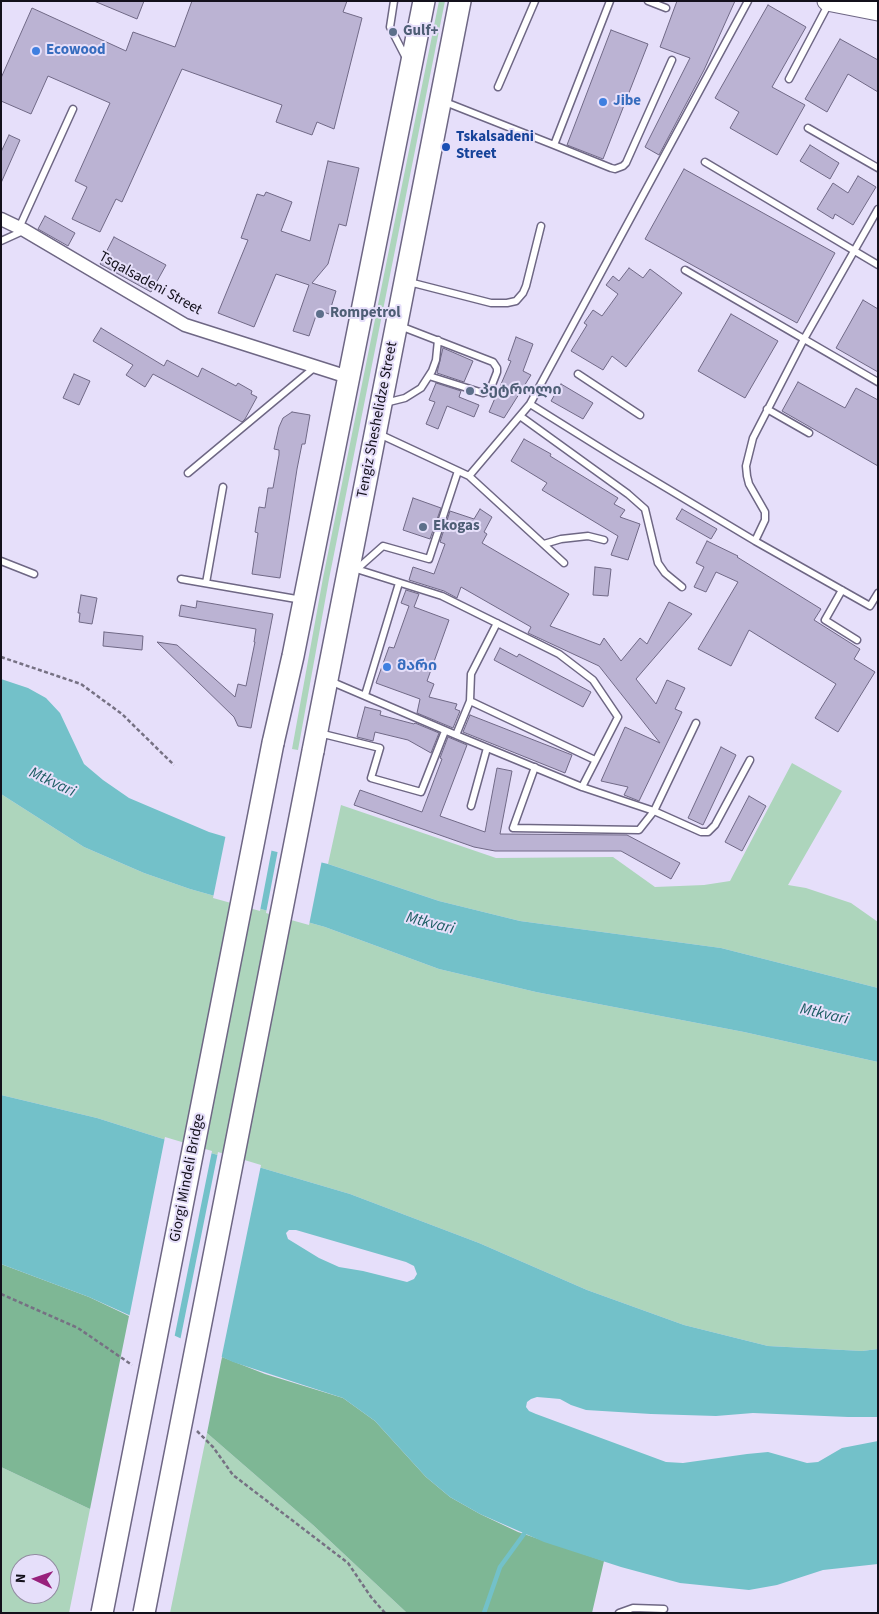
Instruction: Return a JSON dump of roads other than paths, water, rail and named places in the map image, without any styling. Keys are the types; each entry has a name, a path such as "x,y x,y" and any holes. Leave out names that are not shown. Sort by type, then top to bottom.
{"main road":[{"path":"304,600 424,1"},
{"name":"Tengiz Sheshelidze Street","path":"315,742 352,568 381,404 460,1"},
{"path":"828,2 863,4 878,11"},
{"name":"Giorgi Mindeli Bridge","path":"102,1613 273,743 304,600"},
{"path":"144,1613 315,742"}],"street":[{"name":"Tsqalsadeni Street","path":"1,219 185,325 348,377"}],"lane":[{"path":"394,1 390,27 411,66"},
{"path":"498,87 535,1"},
{"path":"554,145 610,1"},
{"path":"648,1 666,8"},
{"path":"469,476 530,404 748,1"},
{"path":"790,79 828,2"},
{"path":"441,100 615,169 626,163 672,60"},
{"path":"1,241 21,229 72,109"},
{"path":"808,128 878,168"},
{"path":"705,162 878,265"},
{"path":"755,541 765,520 765,512 750,484 746,466 753,438 804,339 878,209"},
{"path":"406,282 491,303 516,301 526,286 541,226"},
{"path":"685,270 878,382"},
{"path":"397,325 493,362 497,368 490,390 483,393 429,376"},
{"path":"381,404 405,398 421,388 436,360 438,340"},
{"path":"188,473 314,367"},
{"path":"578,374 640,415"},
{"path":"530,404 755,541 870,606 878,593"},
{"path":"767,409 809,433"},
{"path":"520,416 628,494 645,509 658,563 665,573 682,587"},
{"path":"376,432 469,476 564,563"},
{"path":"352,568 383,546 429,560 458,471"},
{"path":"206,583 223,487"},
{"path":"544,544 588,536 604,540"},
{"path":"1,560 34,574"},
{"path":"352,568 442,596 559,654 593,680 618,717 582,787"},
{"path":"181,579 304,600"},
{"path":"365,695 399,583"},
{"path":"842,590 825,620 856,640"},
{"path":"456,735 470,702 471,674 497,623"},
{"path":"327,680 582,787 654,811 701,832 708,832 715,825 750,760"},
{"path":"470,702 595,760"},
{"path":"535,767 514,828 639,830 654,811 696,723"},
{"path":"315,742 380,748 371,778 421,792 446,731"},
{"path":"470,806 487,748"},
{"path":"619,1613 633,1608 664,1609"}],"water":[{"name":"Mtkvari","path":"1,679 28,688 46,698 60,713 84,764 103,780 129,798 209,832 273,851 328,864 439,901 520,921 721,948 878,988 878,1062 744,1032 536,992 439,969 325,927 190,889 144,873 84,847 1,794"},
{"path":"1,1095 97,1118 350,1194 479,1243 587,1290 684,1325 768,1346 862,1351 878,1349 878,1417 753,1413 716,1416 651,1414 586,1410 560,1399 537,1397 527,1402 526,1407 529,1411 536,1414 666,1462 683,1463 768,1452 807,1463 818,1462 842,1448 878,1441 878,1564 823,1570 777,1585 749,1590 680,1583 621,1567 544,1542 480,1514 450,1497 426,1477 375,1421 343,1398 233,1362 89,1297 1,1264","holes":["289,1230 296,1230 406,1262 414,1266 417,1274 414,1279 407,1282 339,1267 319,1258 288,1239 286,1233"]}],"waterway":[{"path":"484,1613 500,1567 524,1534"}],"place":[{"name":"Gulf+","path":"393,32"},
{"name":"Ecowood","path":"36,51"},
{"name":"Jibe","path":"603,102"},
{"name":"Tskalsadeni Street","path":"446,147"},
{"name":"Rompetrol","path":"320,314"},
{"name":"პეტროლი","path":"470,391"},
{"name":"Ekogas","path":"423,527"},
{"name":"მარი","path":"387,667"}]}
